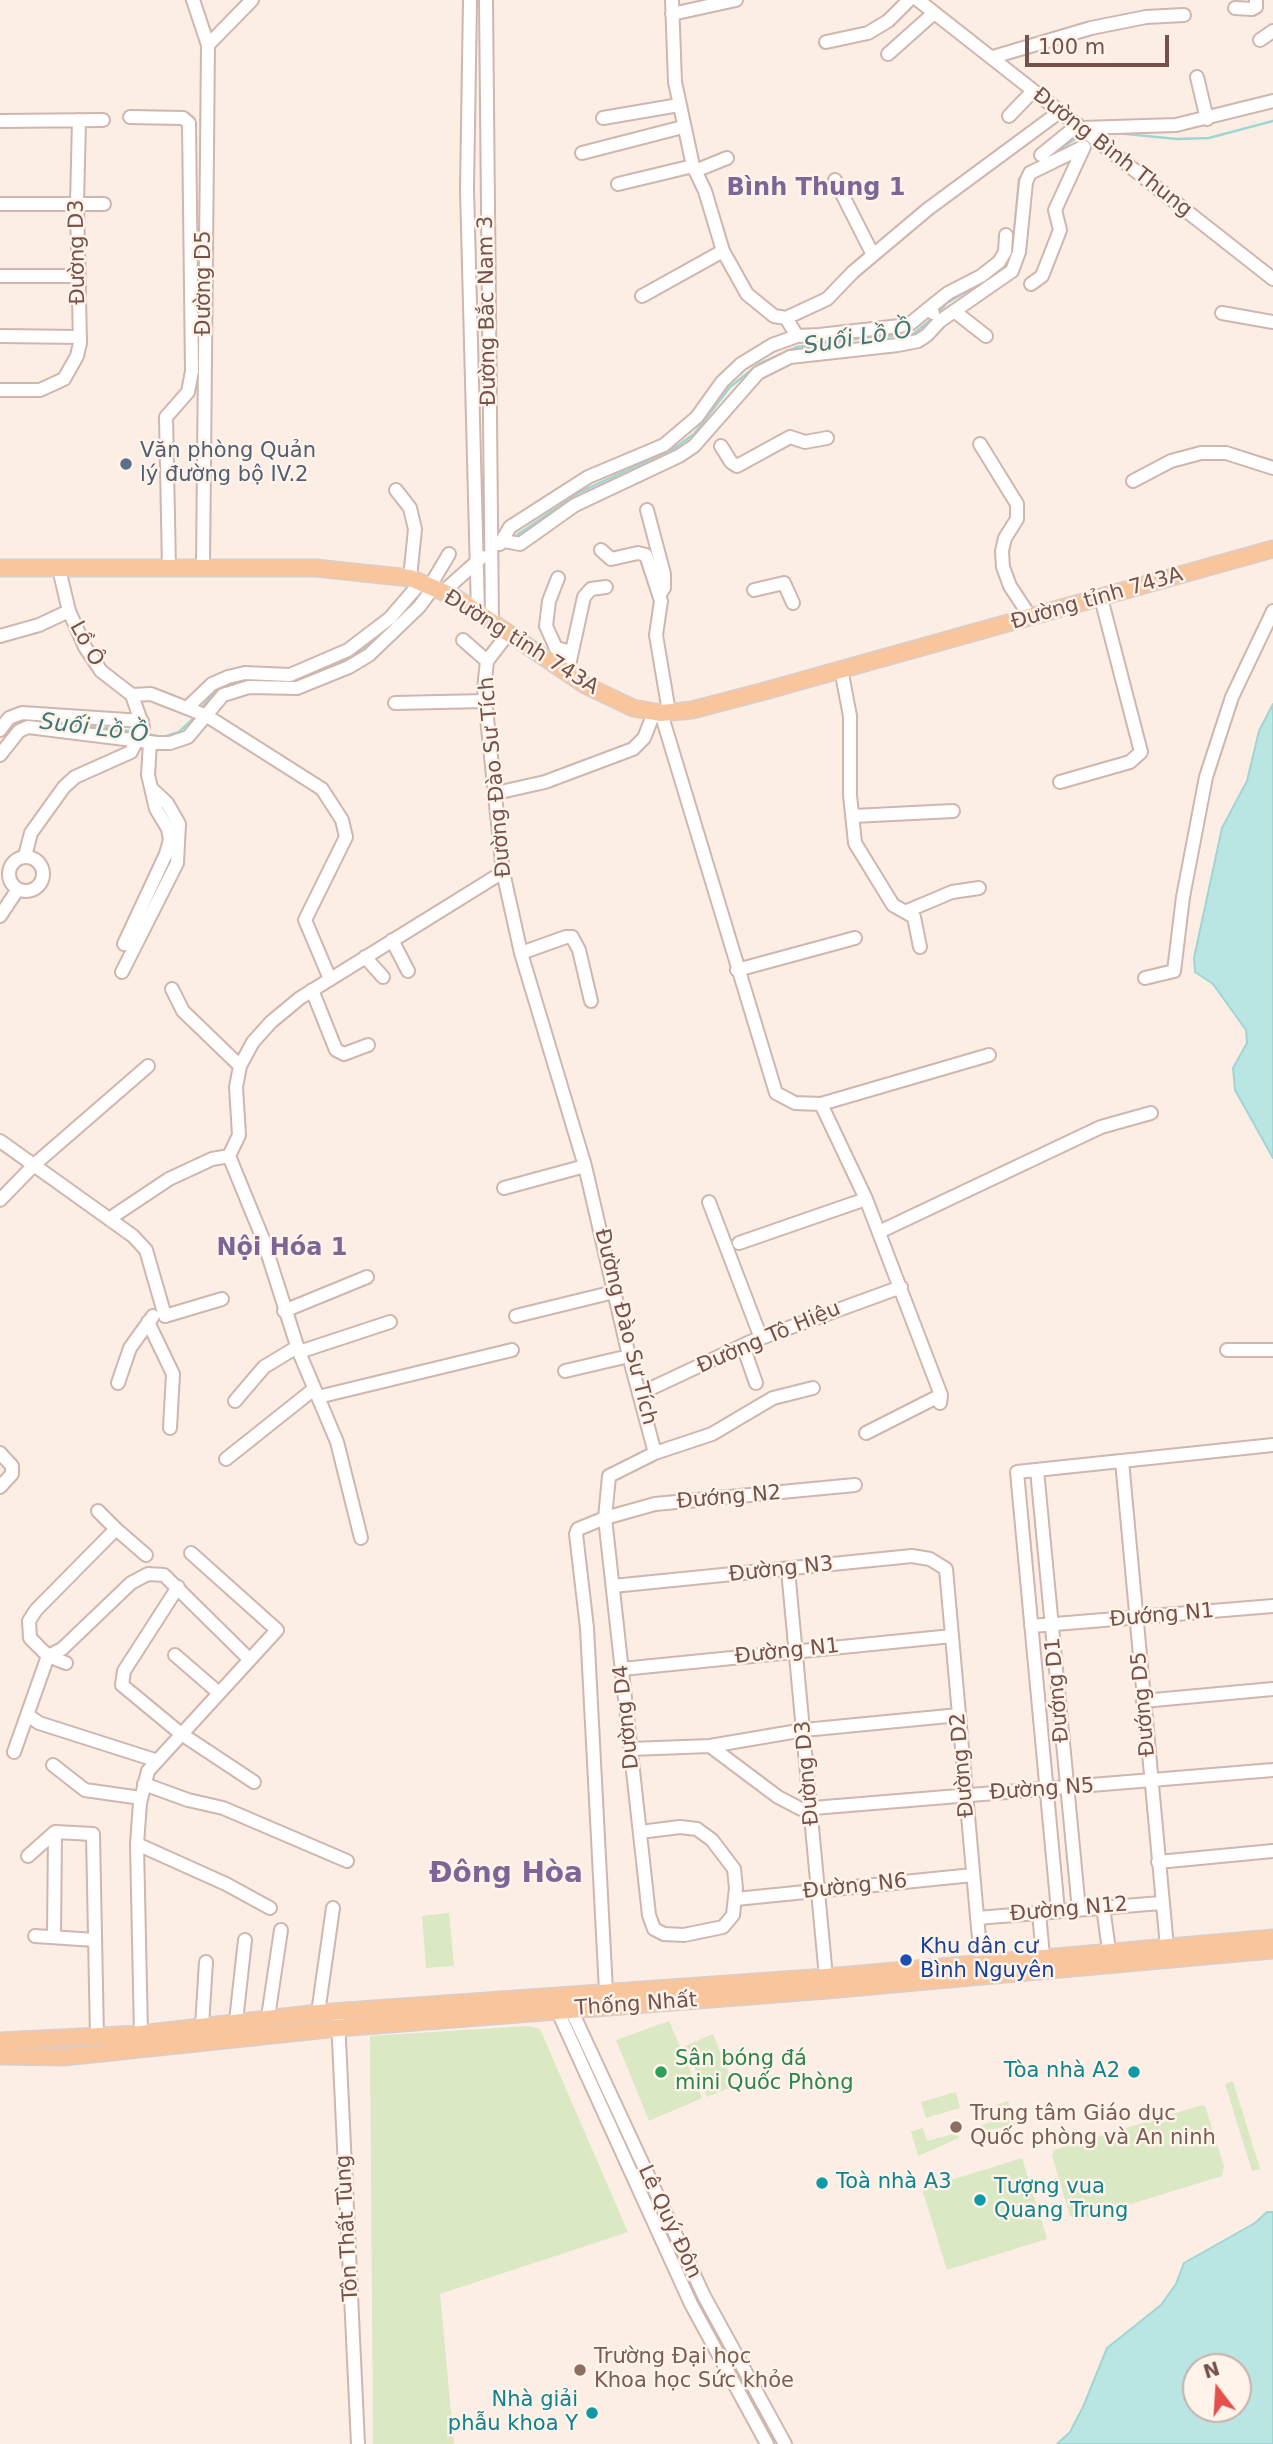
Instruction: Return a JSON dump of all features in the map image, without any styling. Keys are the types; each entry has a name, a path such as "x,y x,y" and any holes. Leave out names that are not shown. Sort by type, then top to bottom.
{"main road":[{"name":"Đường tỉnh 743A","path":"0,568 346,569 427,585 485,617 507,635 567,674 610,698 662,713 692,710 1273,550"},
{"name":"Thống Nhất","path":"982,1968 1043,1956 1108,1950 1167,1953 1273,1938"},
{"name":"Thống Nhất","path":"0,2056 64,2057 338,2020 826,1983 1167,1953 1273,1950"},
{"name":"Thống Nhất","path":"561,2003 606,1991 826,1983"},
{"name":"Thống Nhất","path":"0,2041 142,2034 318,2012 338,2020"}],"street":[{"name":"Đường D5","path":"193,0 208,45 203,568"},
{"path":"208,45 252,0"},
{"name":"Đường Bắc Nam 3","path":"470,0 469,313 479,559 485,617"},
{"name":"Đường Bắc Nam 3","path":"485,617 492,550 485,128 486,0"},
{"path":"672,0 672,56 683,127 694,169 705,191 723,251 755,304 774,316 786,318 827,299 873,255 928,209 1058,113"},
{"path":"672,14 736,0"},
{"path":"826,42 868,33 888,21 909,0"},
{"name":"Đường Bình Thung","path":"918,0 993,57 1058,113 1086,131 1132,171 1273,279"},
{"path":"1235,8 1252,9 1256,7 1256,0"},
{"path":"888,54 934,13"},
{"path":"993,57 1091,28 1146,17 1184,15"},
{"path":"1260,40 1273,31"},
{"path":"1197,77 1207,119"},
{"path":"1009,116 1033,91"},
{"path":"1041,155 1086,131 1156,127 1207,119 1273,101"},
{"path":"603,118 679,105"},
{"path":"130,117 183,118 189,122 192,371 188,392 166,417 169,568"},
{"name":"Đường D3","path":"0,390 40,390 64,379 77,356 80,337 77,204 79,120"},
{"path":"0,121 103,120"},
{"path":"582,153 683,127"},
{"path":"1031,284 1042,276 1060,230 1055,210 1086,131"},
{"path":"504,541 520,544 575,505 679,456 694,446 758,373 790,358 918,341 940,321 1012,271 1019,252 1026,182 1030,173 1081,148"},
{"path":"618,184 694,169 727,158"},
{"path":"835,180 873,255"},
{"path":"0,204 104,204"},
{"path":"427,585 479,559 504,541 510,527 588,477 664,445 697,417 722,382 741,364 772,345 796,336 911,323 999,262 1005,252 1006,235"},
{"path":"642,296 723,251"},
{"path":"0,276 78,276"},
{"path":"929,310 940,321"},
{"path":"954,311 986,336"},
{"path":"1222,313 1273,322"},
{"path":"786,318 796,336"},
{"path":"0,336 80,337"},
{"path":"721,446 731,463 737,466 790,437 805,442 827,438"},
{"path":"980,444 1017,504 1017,519 1005,538 1003,567 1010,586 1031,618"},
{"path":"1133,481 1171,461 1200,453 1226,453 1273,468"},
{"path":"396,490 410,508 427,585"},
{"path":"648,510 664,574 664,588 659,595"},
{"path":"646,555 657,547"},
{"path":"601,550 615,559 638,553 646,555"},
{"path":"197,711 223,695 259,679 290,675 348,650 427,585 449,554"},
{"path":"646,555 659,595 656,635 662,713 776,1093 795,1103 821,1104 989,1055"},
{"name":"Lồ Ô","path":"59,569 69,611 94,663 108,679 132,695"},
{"path":"558,578 546,612 546,626 556,648 572,652"},
{"path":"754,590 784,583 793,603"},
{"path":"567,674 587,592 606,587"},
{"path":"1059,782 1130,762 1141,752 1101,598"},
{"path":"0,636 39,625 69,611"},
{"path":"1145,978 1174,971 1183,897 1206,777 1231,697 1273,611"},
{"name":"Đường Đào Sư Tích","path":"507,635 487,661 485,701 503,872 521,953 585,1166 629,1356 655,1453 609,1476 605,1518"},
{"path":"463,640 487,661"},
{"path":"841,669 850,716 850,796 855,843 893,905 907,911 917,924 920,947"},
{"path":"0,730 9,718 22,713 143,733 170,743 188,737 201,693 220,680 245,673 259,679"},
{"path":"124,944 170,840 156,809 143,733 132,695 151,695 197,711 316,783 342,820 346,837 305,920 330,979"},
{"path":"395,703 485,701"},
{"path":"496,793 545,782 633,750 662,713"},
{"path":"0,755 19,731 28,727 143,733"},
{"path":"25,856 38,862 43,878 31,890 18,889 11,883 8,872 13,862 25,856 31,833 64,787 75,777 131,752 143,733"},
{"path":"122,972 177,863 179,824 167,803 152,789"},
{"path":"853,816 953,811"},
{"path":"360,1538 337,1442 298,1350 263,1239 229,1156 239,1135 236,1087 240,1066 253,1042 271,1022 312,990 503,872"},
{"path":"907,911 952,892 979,888"},
{"path":"0,916 18,889"},
{"path":"521,953 572,937 579,950 590,1001"},
{"path":"737,970 855,937"},
{"path":"392,940 408,971"},
{"path":"365,957 383,977"},
{"path":"172,989 183,1011 240,1066"},
{"path":"312,990 336,1050 344,1054 368,1045"},
{"path":"0,1200 35,1164 148,1066"},
{"path":"821,1104 866,1199 901,1287 940,1399 866,1433"},
{"path":"879,1232 1101,1127 1151,1113"},
{"path":"0,1141 109,1219 146,1250 164,1315 222,1299"},
{"path":"109,1219 169,1179 212,1159 229,1156"},
{"path":"504,1188 585,1166"},
{"path":"739,1243 866,1199"},
{"path":"709,1202 761,1338"},
{"path":"284,1311 367,1277"},
{"name":"Đường Tô Hiệu","path":"639,1394 761,1338 901,1287"},
{"path":"516,1316 614,1292"},
{"path":"118,1383 130,1348 160,1306"},
{"path":"148,1322 173,1374 170,1428"},
{"path":"235,1401 264,1367 298,1350 390,1322"},
{"path":"743,1346 756,1383"},
{"path":"226,1459 316,1393 512,1350"},
{"path":"1227,1350 1273,1350"},
{"path":"565,1371 629,1356"},
{"path":"655,1453 712,1434 773,1398 813,1388"},
{"path":"1037,1470 1273,1445"},
{"path":"0,1453 12,1466 12,1474 0,1487"},
{"name":"Đướng D5","path":"1122,1461 1167,1953"},
{"name":"Đướng D1","path":"1058,1911 1017,1472 1037,1470 1079,1910"},
{"name":"Đướng N2","path":"605,1518 655,1504 855,1485"},
{"path":"98,1511 146,1555"},
{"path":"605,1518 578,1529 576,1539 587,1628 606,1991"},
{"name":"Dường D4","path":"605,1518 649,1916 654,1929 664,1934 684,1935 723,1927 733,1915 736,1899"},
{"path":"1022,1526 1042,1523"},
{"path":"66,1663 48,1656 30,1638 29,1621 83,1560 116,1529"},
{"path":"142,2034 137,1844 144,1784 155,1760 277,1630 191,1553"},
{"name":"Đường N3","path":"613,1586 912,1556 930,1559 946,1569"},
{"name":"Đường D2","path":"946,1569 982,1968"},
{"name":"Đường D3","path":"788,1570 826,1983"},
{"path":"14,1752 29,1716 34,1688 48,1656 62,1649 131,1583 148,1574 164,1574 246,1656"},
{"path":"178,1587 124,1671 121,1681 133,1696 180,1733 254,1782"},
{"name":"Đướng N1","path":"1052,1625 1273,1606"},
{"path":"1031,1626 1052,1625"},
{"name":"Đường N1","path":"622,1669 952,1636"},
{"path":"176,1655 219,1693"},
{"path":"1037,1691 1058,1688"},
{"path":"1143,1701 1273,1689"},
{"path":"631,1749 710,1746 804,1730 959,1715"},
{"path":"29,1716 39,1723 155,1760"},
{"path":"1042,1734 1062,1733"},
{"path":"710,1746 785,1802 801,1809 811,1809"},
{"path":"53,1765 85,1790 141,1798"},
{"name":"Đường N5","path":"811,1809 1273,1770"},
{"path":"144,1784 188,1801 223,1808 348,1861"},
{"path":"640,1832 660,1827 697,1829 712,1840 734,1869 736,1899"},
{"path":"54,1937 55,1832"},
{"path":"28,1856 55,1832 93,1834 97,2037"},
{"path":"137,1844 226,1884 270,1908"},
{"path":"1052,1848 1073,1846"},
{"path":"1158,1862 1273,1851"},
{"name":"Đường N6","path":"736,1899 973,1875"},
{"name":"Đường N12","path":"977,1918 1161,1902"},
{"path":"318,2012 333,1908"},
{"path":"1103,1908 1108,1950"},
{"path":"1039,1913 1043,1956"},
{"path":"268,2017 281,1930"},
{"path":"35,1936 95,1940"},
{"path":"236,2021 245,1940"},
{"path":"202,2026 206,1962"},
{"name":"Lê Quý Đôn","path":"561,2003 704,2296 785,2444"},
{"name":"Lê Quý Đôn","path":"561,2003 635,2187 691,2304 765,2441"},
{"name":"Tôn Thất Tùng","path":"338,2020 358,2444"},
{"path":"635,2187 649,2180"},
{"path":"691,2304 704,2296"},
{"path":"765,2441 777,2430"}],"green space":[{"path":"449,1913 454,1966 426,1968 422,1916"},
{"path":"669,2021 702,2098 649,2121 616,2040"},
{"path":"528,2026 540,2029 628,2232 440,2294 454,2444 373,2444 370,2036"},
{"path":"713,2034 734,2086 707,2097 685,2046"},
{"path":"1233,2081 1260,2169 1252,2171 1225,2084"},
{"path":"956,2092 960,2108 926,2118 921,2102"},
{"path":"1008,2101 1016,2125 972,2133 971,2129 1000,2119 996,2105"},
{"path":"1205,2106 1224,2166 1222,2176 1079,2220 1070,2216 1052,2156 1054,2150"},
{"path":"923,2128 927,2141 957,2133 959,2138 918,2156 911,2131"},
{"path":"1022,2158 1047,2239 947,2270 922,2189"}],"water":[{"path":"1273,704 1273,1158 1235,1090 1233,1068 1247,1043 1246,1030 1213,984 1195,972 1194,958 1222,828 1247,781 1259,731"},
{"path":"1267,2212 1273,2212 1273,2444 1057,2444 1070,2432 1107,2348 1161,2305 1176,2284 1184,2263 1255,2223"}],"waterway":[{"name":"Suối Lồ Ồ","path":"1116,133 1177,139 1209,138 1273,121"},
{"name":"Suối Lồ Ồ","path":"1049,156 1075,139 1086,137"},
{"name":"Suối Lồ Ồ","path":"1012,256 1019,179 1023,174"},
{"name":"Suối Lồ Ồ","path":"939,312 947,303 1003,270"},
{"name":"Suối Lồ Ồ","path":"517,535 580,492 673,449 694,434 730,387 759,364 797,347 869,337 912,335 934,317"},
{"name":"Suối Lồ Ồ","path":"291,682 362,651 386,630"},
{"name":"Suối Lồ Ồ","path":"201,709 212,695 227,684 246,679 278,682"},
{"name":"Suối Lồ Ồ","path":"146,734 163,737 179,732 195,717"},
{"name":"Suối Lồ Ồ","path":"15,727 25,721 57,722 136,732"}],"place":[{"name":"Văn phòng Quản lý đường bộ IV.2","path":"126,464"},
{"name":"Khu dân cư Bình Nguyên","path":"906,1960"},
{"name":"Sân bóng đá mini Quốc Phòng","path":"661,2072"},
{"name":"Tòa nhà A2","path":"1134,2072"},
{"name":"Trung tâm Giáo dục Quốc phòng và An ninh","path":"956,2127"},
{"name":"Toà nhà A3","path":"822,2183"},
{"name":"Tượng vua Quang Trung","path":"980,2200"},
{"name":"Trường Đại học Khoa học Sức khỏe","path":"580,2370"},
{"name":"Nhà giải phẫu khoa Y","path":"592,2413"}],"district":[{"name":"Bình Thung 1","path":"816,189"},
{"name":"Nội Hóa 1","path":"282,1249"},
{"name":"Đông Hòa","path":"506,1875"}]}
